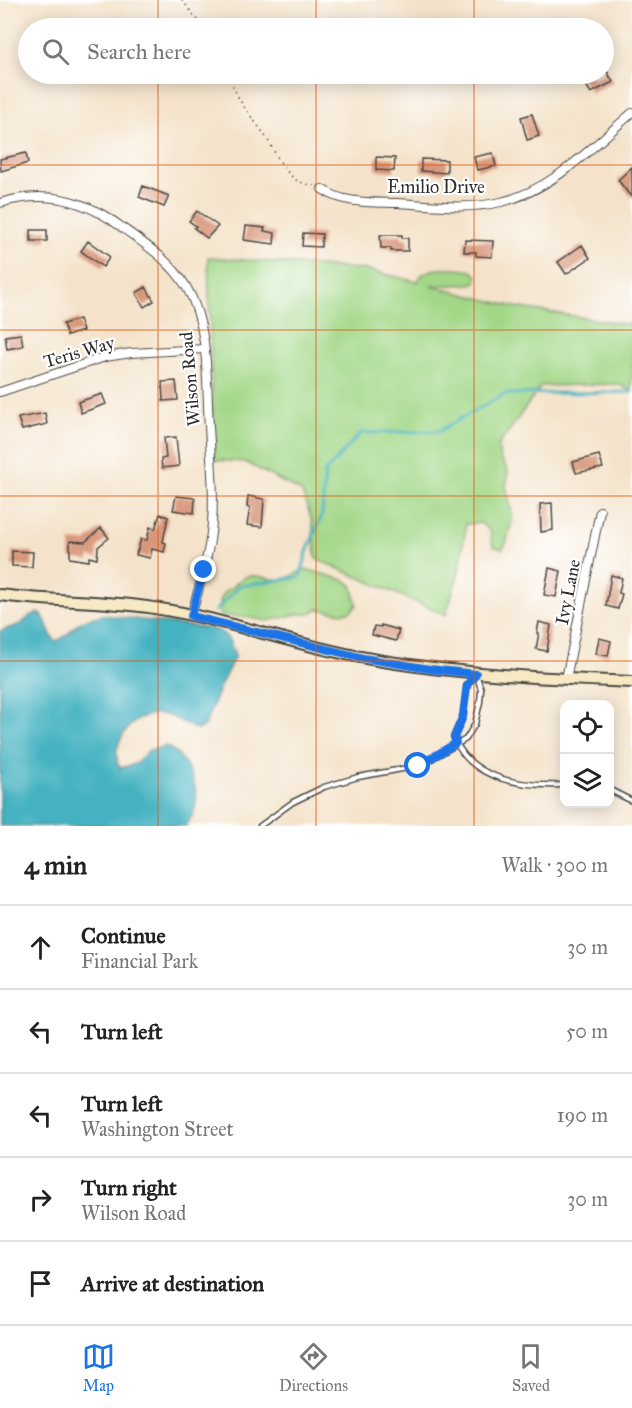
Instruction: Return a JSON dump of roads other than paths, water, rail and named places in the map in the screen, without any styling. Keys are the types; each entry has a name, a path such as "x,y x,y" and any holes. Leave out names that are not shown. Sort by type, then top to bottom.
{"main road":[{"path":"0,595 131,604 191,616 363,658 430,669 476,674 632,682"}],"street":[{"name":"Emilio Drive","path":"322,189 331,196 359,201 450,206 502,201 529,192 556,177 632,113"},
{"name":"Wilson Road","path":"0,203 30,197 57,197 106,216 154,250 180,278 197,311 204,349 212,482 212,526 204,570 191,616"},
{"name":"Teris Way","path":"0,392 105,357 130,353 204,349"},
{"name":"Ivy Lane","path":"566,679 600,512"}],"lane":[{"path":"260,826 293,802 324,787 358,777 418,766 466,739 475,724 481,689 476,674"},
{"path":"476,674 467,685 463,716 454,737 456,743 470,760 502,779 526,785 560,785"},
{"path":"614,792 632,801"}],"water":[{"path":"39,613 56,641 65,637 82,621 103,615 214,629 223,633 228,639 235,656 205,725 197,730 166,715 152,714 142,717 126,730 117,749 120,768 135,764 149,750 166,746 179,756 189,770 196,796 195,810 186,826 0,826 0,631 21,624 31,615"}],"waterway":[{"path":"215,611 239,586 300,577 308,549 322,515 325,472 361,433 439,431 505,394 632,392"}]}
